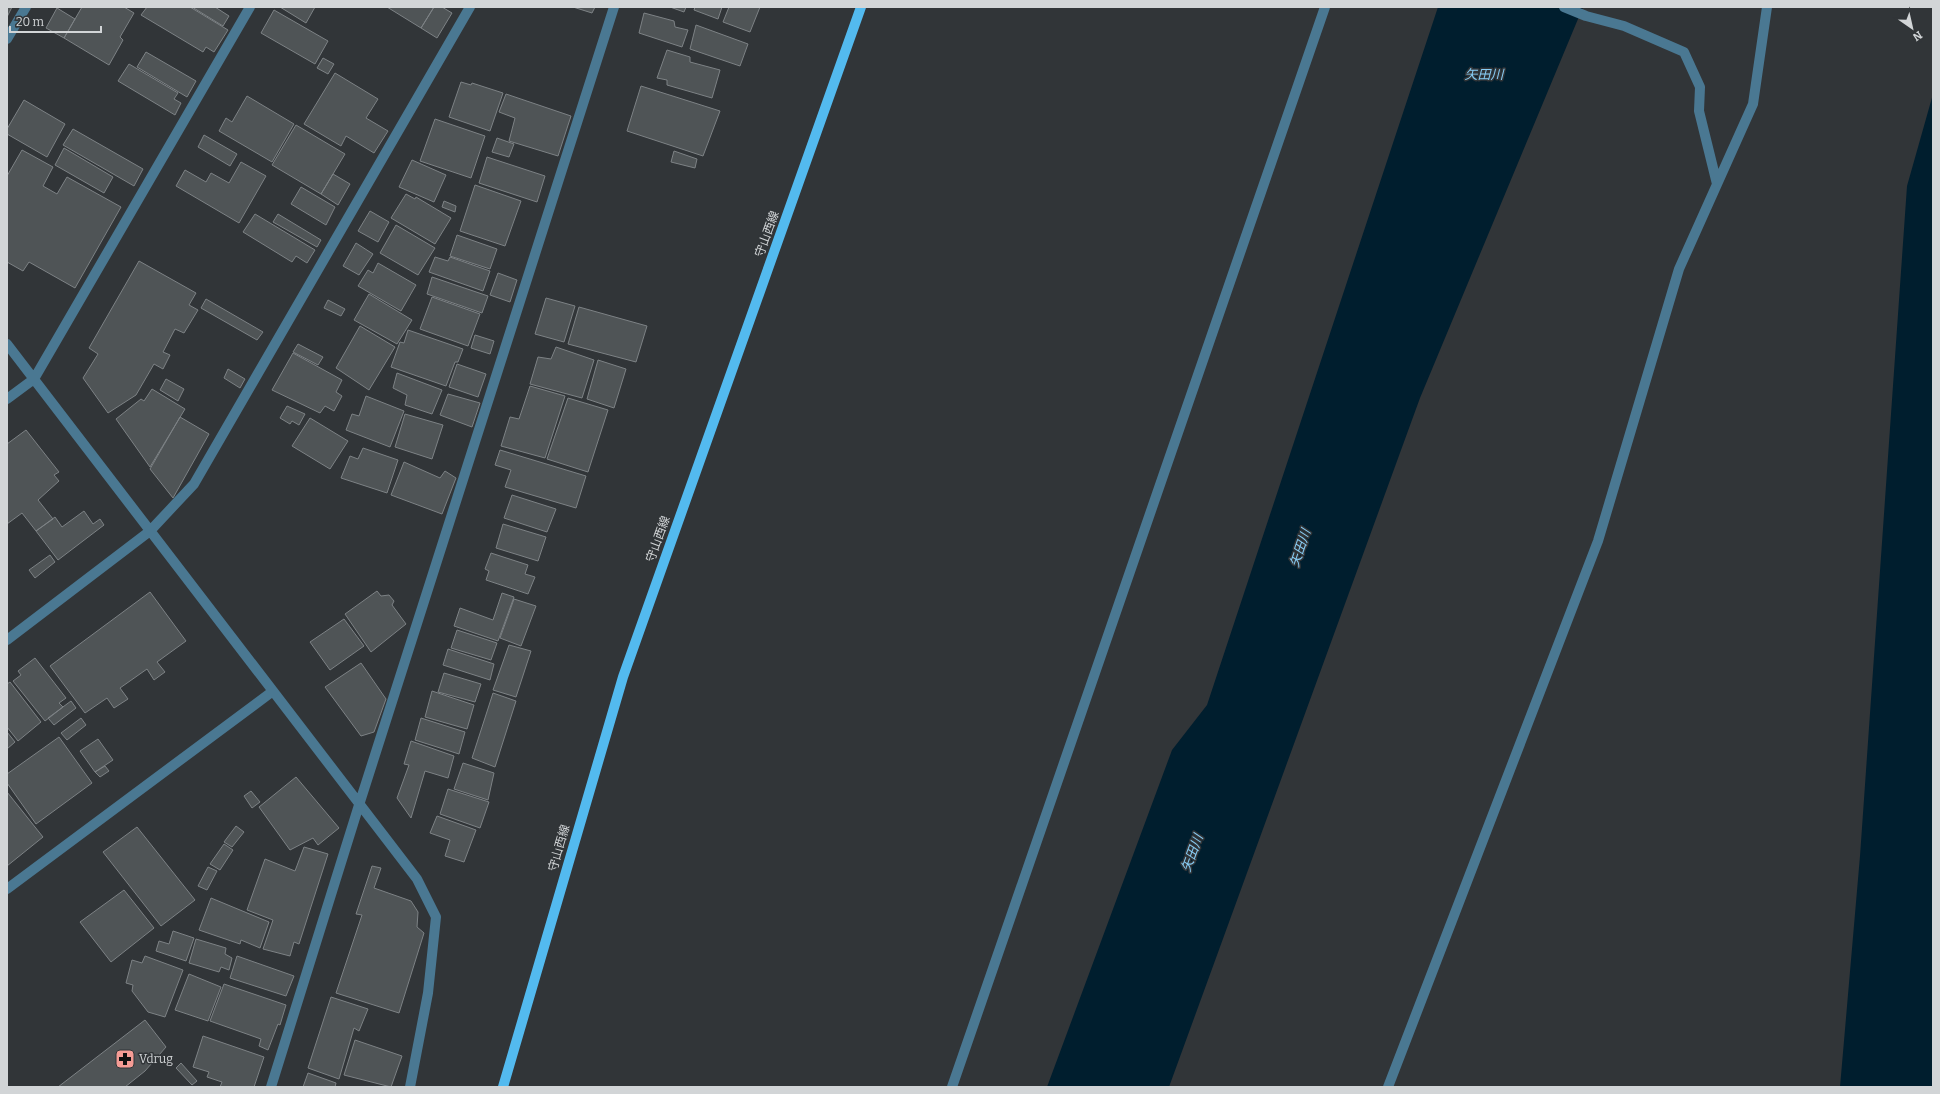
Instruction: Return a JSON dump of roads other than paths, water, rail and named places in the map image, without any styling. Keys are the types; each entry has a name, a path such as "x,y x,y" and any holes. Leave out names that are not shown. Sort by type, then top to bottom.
{"main road":[{"name":"守山西線","path":"503,1087 622,677 861,7"}],"street":[{"path":"7,39 26,7"},
{"path":"7,399 34,379 250,7"},
{"path":"7,640 150,531 194,484 470,7"},
{"path":"271,1087 359,805 614,7"},
{"path":"952,1087 1325,7"},
{"path":"1564,7 1586,16 1624,26 1684,52 1700,87 1699,111 1717,184"},
{"path":"1388,1087 1598,541 1679,270 1753,104 1767,7"},
{"path":"7,344 417,879 436,917 428,993 410,1087"},
{"path":"7,889 273,692"}],"water":[{"name":"矢田川","path":"1438,7 1583,7 1420,398 1169,1087 1047,1087 1172,750 1207,705"},
{"path":"1933,94 1933,1087 1840,1087 1860,856 1907,186"}],"place":[{"name":"Vdrug","path":"125,1059"}]}
